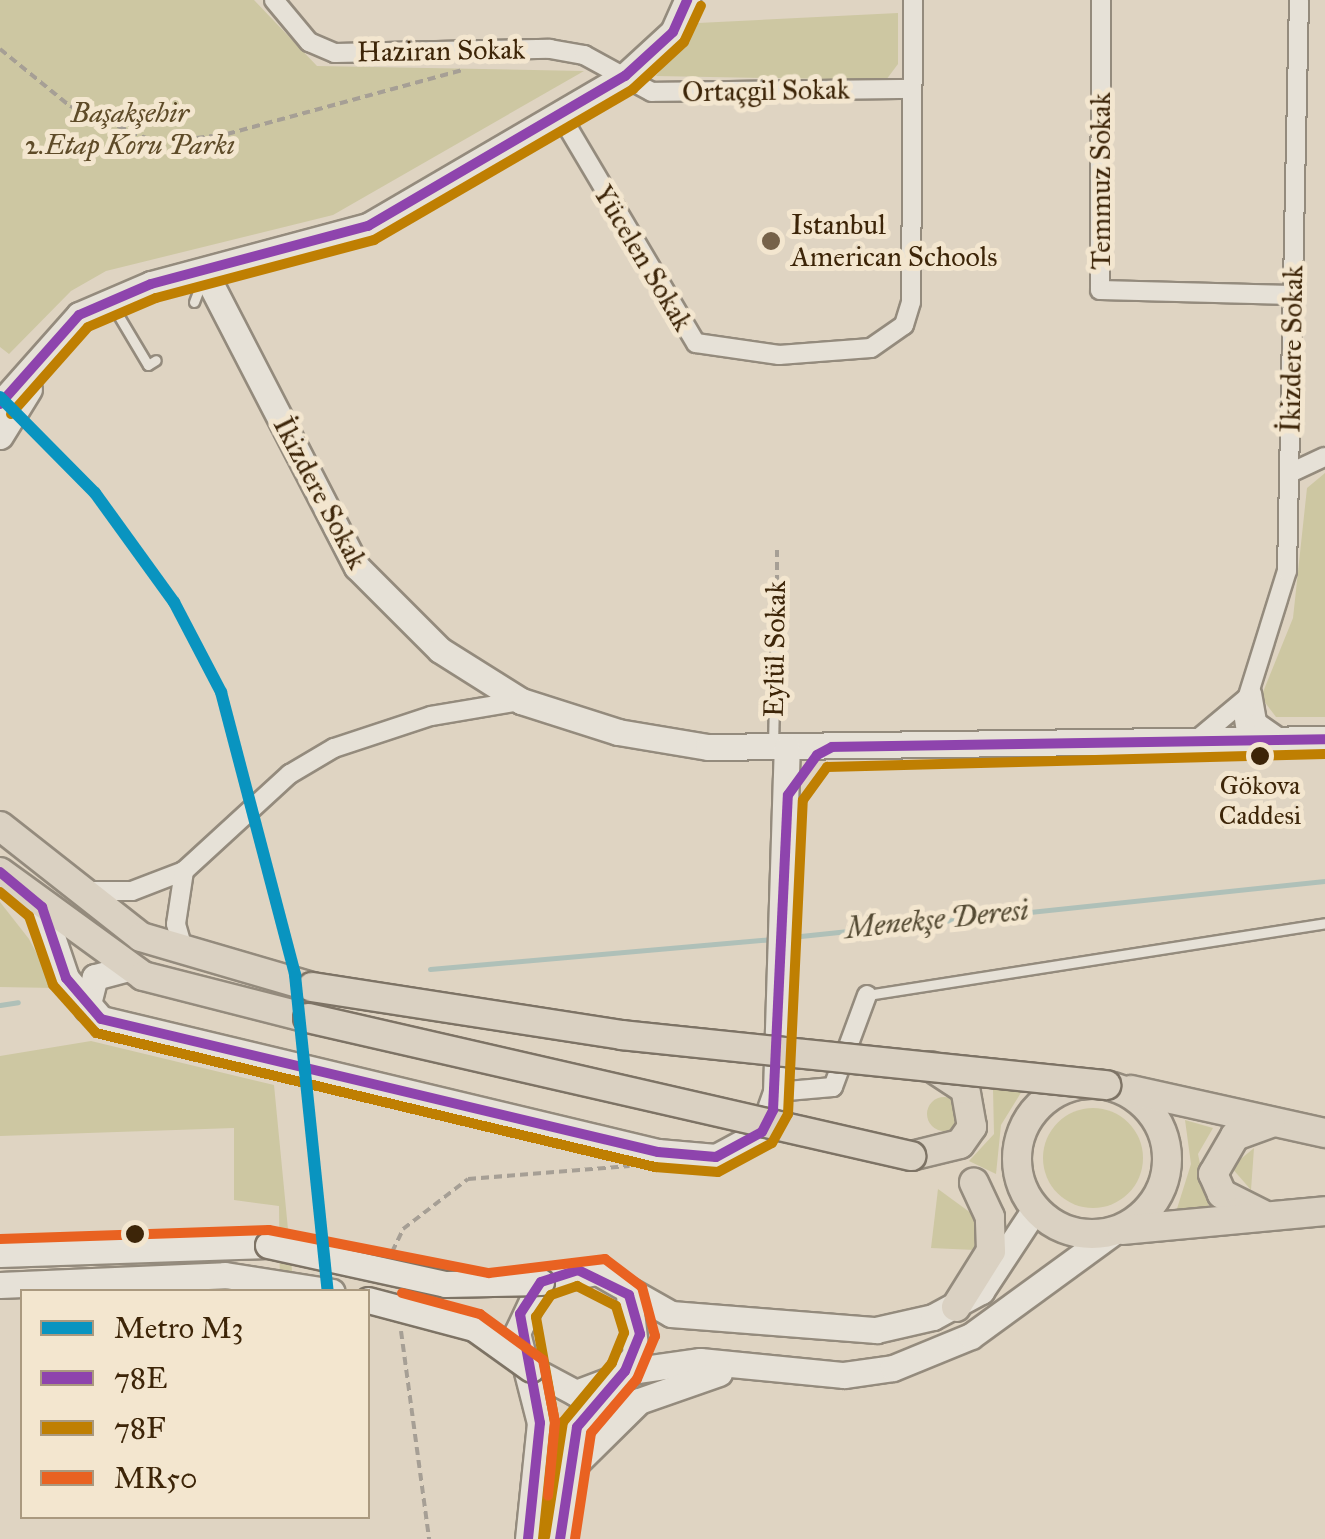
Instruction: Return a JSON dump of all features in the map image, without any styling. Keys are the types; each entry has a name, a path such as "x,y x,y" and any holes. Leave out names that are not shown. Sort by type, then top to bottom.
{"main road":[{"path":"0,826 72,890 141,937 184,953 312,986 603,1033 1106,1085 1325,1133"},
{"path":"0,872 128,968 201,995 911,1156 1035,1209 1072,1232 1325,1211"},
{"path":"911,1156 960,1144 972,1126 965,1089 930,1066"},
{"path":"1035,1209 1017,1166 1026,1121 1060,1090 1106,1085 1148,1109 1167,1154 1154,1202 1115,1231"},
{"path":"1269,1216 1222,1194 1214,1174 1235,1136 1272,1122"},
{"path":"956,1307 992,1251 990,1217 974,1183"}],"street":[{"name":"Haziran Sokak","path":"274,0 308,42 335,53 550,49 624,76"},
{"path":"0,404 60,330 110,301 368,226 560,116 624,76 673,32 686,0"},
{"name":"Yücelen Sokak","path":"560,116 684,334 742,354 834,353 871,348 904,325 914,0"},
{"name":"Temmuz Sokak","path":"1102,0 1100,290 1292,295"},
{"name":"İkizdere Sokak","path":"205,273 357,567 440,650 520,701 618,732 736,748 1247,738 1252,693 1280,611 1290,473 1298,0"},
{"name":"Ortaçgil Sokak","path":"624,76 652,92 912,89"},
{"path":"0,436 60,349 110,301"},
{"path":"1290,473 1325,457"},
{"path":"1200,738 1252,693 1258,722 1280,738"},
{"path":"72,890 132,891 184,871 290,774 334,748 431,716 520,701"},
{"path":"1247,738 1325,739"},
{"path":"788,805 805,765 832,747"},
{"path":"736,748 771,768 788,805"},
{"path":"42,907 54,957 88,1008 102,1019 688,1157 743,1147 762,1132 776,1092 788,805 780,748"},
{"path":"184,871 176,924 184,953"},
{"path":"88,1008 95,977 128,968"},
{"path":"776,1092 833,1087 867,994"},
{"path":"0,1254 268,1245 445,1284 541,1282 598,1272 629,1295 671,1314 826,1332 894,1327 956,1307 999,1272 1035,1209"},
{"path":"370,1301 474,1328 530,1369 576,1393 664,1364 844,1376 920,1360 971,1336 1115,1231"},
{"path":"253,1282 268,1245"},
{"path":"82,1287 138,1247"},
{"path":"0,1285 82,1287 212,1275 308,1289"},
{"path":"528,1539 537,1461 530,1369 518,1333 541,1282"},
{"path":"560,1539 577,1427 638,1344 629,1295"},
{"path":"571,1467 639,1401 697,1376 754,1368"}],"lane":[{"path":"194,302 205,273"},
{"path":"110,301 148,365 156,360"},
{"name":"Eylül Sokak","path":"776,610 780,748"},
{"path":"867,994 1325,923"},
{"path":"195,1289 212,1275"}],"path":[{"path":"0,49 70,106 158,142 226,134 479,66"},
{"name":"Eylül Sokak","path":"776,610 777,550"}],"green space":[{"name":"Başakşehir 2.Etap Koru Parkı","path":"0,0 254,0 317,66 584,71 333,215 106,271 71,291 9,354 0,347"},
{"path":"898,13 898,64 886,80 656,76 698,23"},
{"path":"1325,473 1325,717 1276,717 1261,697 1293,618 1307,488"},
{"path":"0,902 29,939 55,988 0,987"},
{"path":"91,1041 274,1085 294,1289 280,1289 279,1206 234,1200 234,1128 0,1136 0,1056"},
{"path":"993,1089 1022,1091 1001,1125 996,1174 969,1161 994,1134"},
{"path":"944,1097 956,1102 961,1114 956,1126 944,1131 932,1126 927,1114 932,1102"},
{"path":"1093,1108 1112,1112 1129,1122 1139,1139 1143,1158 1139,1177 1129,1194 1112,1204 1093,1208 1074,1204 1057,1194 1047,1177 1043,1158 1047,1139 1057,1122 1074,1112"},
{"path":"1185,1120 1213,1128 1198,1154 1209,1208 1175,1215 1191,1164"},
{"path":"1254,1148 1251,1190 1231,1167"},
{"path":"938,1189 975,1216 975,1250 931,1248"}],"waterway":[{"name":"Menekşe Deresi","path":"791,937 1325,881"},
{"name":"Menekşe Deresi","path":"430,969 771,939"},
{"name":"Menekşe Deresi","path":"0,1005 18,1002"}],"metro line":[{"name":"M3","path":"0,397 95,493 174,602 221,692 295,975 328,1289"}],"transit line":[{"name":"78E","path":"0,404 79,315 151,284 368,226 625,76 673,32 687,0"},
{"name":"78F","path":"11,414 88,327 156,298 374,240 633,89 684,42 701,6"},
{"name":"78E","path":"0,872 42,907 66,978 101,1019 658,1152 716,1157 762,1132 773,1110 788,795 817,755 832,747 1325,739"},
{"name":"78F","path":"0,892 29,916 53,985 96,1033 655,1167 718,1172 772,1143 788,1114 803,800 827,767 1325,754"},
{"name":"MR50","path":"0,1239 269,1230 489,1273 605,1259 642,1287 655,1336 637,1379 591,1433 575,1539"},
{"name":"78E","path":"528,1539 540,1423 520,1314 541,1282 578,1270 629,1295 640,1334 625,1371 577,1427 560,1539"},
{"name":"78F","path":"543,1539 555,1423 536,1317 551,1295 577,1286 616,1306 624,1333 612,1363 563,1422 545,1537"},
{"name":"MR50","path":"402,1293 480,1314 543,1360 555,1422 548,1496"}],"place":[{"name":"Istanbul American Schools","path":"771,241"},
{"name":"Gökova Caddesi","path":"1260,756"}]}
